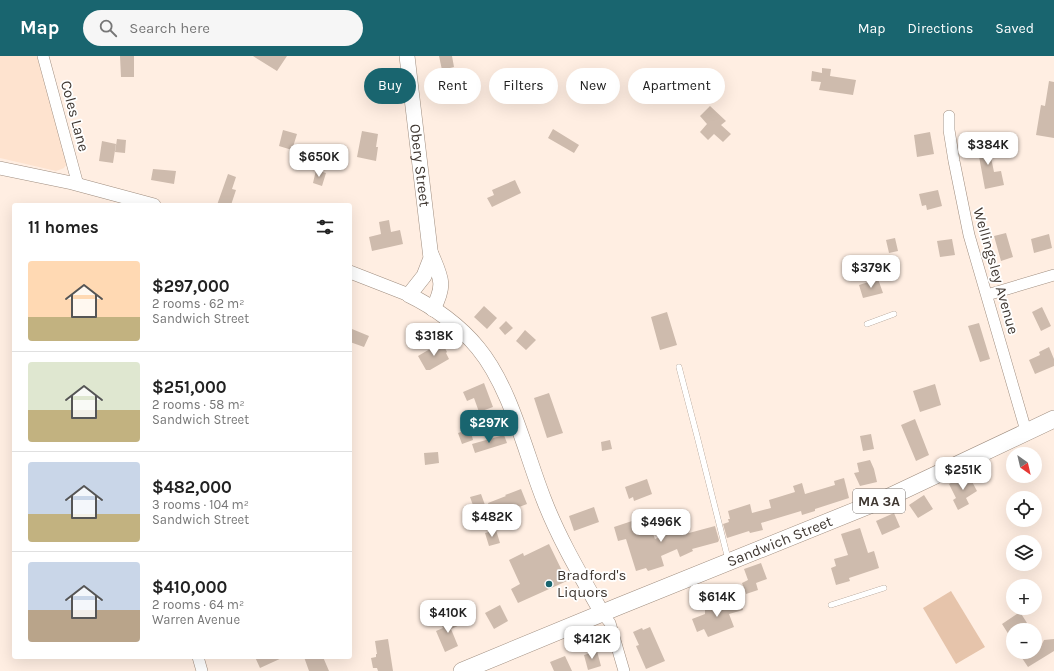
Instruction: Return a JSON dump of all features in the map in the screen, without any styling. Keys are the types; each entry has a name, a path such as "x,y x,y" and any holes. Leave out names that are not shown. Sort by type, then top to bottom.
{"main road":[{"name":"Obery Street","path":"406,56 431,258 427,271 422,280 409,295"},
{"name":"Obery Street","path":"430,251 440,278 442,289 433,309"},
{"path":"409,295 433,309 470,339 482,353 496,375 519,429 553,521 573,562 602,613"},
{"name":"Sandwich Street","path":"602,613 887,498 1054,419"},
{"name":"MA 3A","path":"462,671 602,613"}],"street":[{"name":"Coles Lane","path":"43,56 78,185"},
{"name":"Wellingsley Avenue","path":"949,116 949,130 969,235 1026,431"},
{"path":"0,168 78,185 146,203"},
{"path":"352,273 409,295"},
{"path":"987,295 1054,275"},
{"path":"602,613 610,623 624,671"},
{"path":"199,659 202,671"}],"lane":[{"path":"867,324 894,314"},
{"path":"679,366 698,436 728,562"},
{"path":"830,605 884,588"}],"shaded area":[{"path":"0,56 38,56 69,160 64,168 56,171 0,158"},
{"path":"951,591 985,647 956,664 923,608"}],"building":[{"path":"120,56 134,56 134,77 121,77"},
{"path":"253,56 287,56 277,71"},
{"path":"439,56 452,56 454,67 442,68"},
{"path":"822,68 831,69 830,76 856,80 853,95 819,90 821,82 811,81 812,71 822,73"},
{"path":"1049,81 1054,82 1054,138 1036,135 1041,105 1045,106"},
{"path":"710,106 726,121 721,125 731,134 723,142 714,134 708,140 700,132 707,124 700,116"},
{"path":"553,129 579,145 574,153 548,138"},
{"path":"283,130 297,134 292,150 279,146"},
{"path":"362,131 378,134 376,161 357,157"},
{"path":"930,132 934,154 917,157 914,135"},
{"path":"987,138 994,172 1001,171 1004,185 985,189 976,140"},
{"path":"117,139 126,140 125,153 115,152"},
{"path":"102,141 116,144 113,163 99,161"},
{"path":"153,169 176,171 174,184 151,180"},
{"path":"316,170 326,173 322,186 313,183"},
{"path":"228,174 236,177 232,189 236,190 232,203 218,203"},
{"path":"515,180 521,193 492,207 487,198 494,195 492,190"},
{"path":"938,190 942,206 927,210 926,205 922,206 919,194"},
{"path":"389,220 391,232 400,230 403,244 372,251 369,237 381,234 379,222"},
{"path":"1006,233 1013,257 1001,261 994,236"},
{"path":"1049,234 1052,248 1034,253 1031,239"},
{"path":"895,238 898,251 889,253 886,240"},
{"path":"952,239 955,255 940,257 937,241"},
{"path":"878,279 883,293 863,298 859,285"},
{"path":"484,306 497,318 487,329 474,317"},
{"path":"1042,307 1051,326 1041,331 1032,312"},
{"path":"667,312 677,345 660,350 651,317"},
{"path":"506,321 513,328 505,335 499,328"},
{"path":"979,323 990,359 980,362 968,326"},
{"path":"352,329 369,336 364,347 352,343"},
{"path":"525,330 536,340 526,350 516,341"},
{"path":"442,342 449,359 430,370 426,370 418,356"},
{"path":"1049,347 1054,359 1054,366 1035,374 1029,360 1040,355 1039,352"},
{"path":"484,383 493,407 479,412 474,398 467,401 463,392"},
{"path":"935,384 941,405 920,412 913,391"},
{"path":"549,393 563,433 547,438 534,398"},
{"path":"915,419 929,455 916,461 901,425"},
{"path":"470,429 473,440 462,444 458,433"},
{"path":"871,434 874,449 863,451 860,436"},
{"path":"504,435 507,443 475,453 472,444"},
{"path":"610,440 612,449 602,451 601,442"},
{"path":"438,452 439,463 425,465 424,453"},
{"path":"870,460 877,482 860,486 854,473 859,472 857,463"},
{"path":"968,474 977,491 966,498 969,504 958,510 953,500 956,498 949,484"},
{"path":"844,478 849,498 815,509 815,511 802,515 801,511 761,523 763,530 750,533 749,531 727,538 723,524 729,522 728,519 730,519 728,511 750,504 752,513 771,508 769,500 795,492 793,486 802,483 805,494 835,485 834,481"},
{"path":"647,479 652,494 634,501 633,497 629,499 625,487"},
{"path":"521,489 527,504 493,517 488,503"},
{"path":"481,494 485,505 474,508 470,497"},
{"path":"924,495 933,509 918,518 909,505"},
{"path":"594,507 599,522 574,531 569,516"},
{"path":"894,513 900,527 882,535 876,521"},
{"path":"641,518 646,533 652,531 655,539 687,526 689,533 715,526 719,540 718,542 692,549 693,551 680,557 677,549 661,556 664,566 648,571 646,568 636,571 626,539 618,541 614,527"},
{"path":"860,528 868,553 874,551 879,568 849,578 850,581 836,585 831,568 836,566 834,559 848,555 841,534"},
{"path":"496,530 500,543 489,546 485,533"},
{"path":"549,544 567,581 518,603 511,589 520,584 509,560 523,553 524,556"},
{"path":"761,563 767,579 756,583 758,590 746,594 742,583 748,580 744,569"},
{"path":"740,600 743,610 729,614 734,627 708,637 704,629 697,632 692,619 705,614 705,602 725,604"},
{"path":"500,605 508,621 494,629 485,613"},
{"path":"1016,615 1022,615 1027,623 1006,623 1006,630 1002,624"},
{"path":"456,616 460,625 451,629 458,646 445,652 436,631 443,628 441,623"},
{"path":"650,627 665,661 646,669 636,646 639,645 633,632 642,628 643,630"},
{"path":"388,639 393,671 378,671 377,668 373,668 371,658 376,657 377,654 375,641"},
{"path":"1054,639 1054,651 1042,658 1042,644 1044,640"},
{"path":"597,651 601,666 588,670 584,655"},
{"path":"565,656 572,671 554,671 550,662"},
{"path":"256,659 280,659 260,668"},
{"path":"305,659 324,659 329,671 309,671"},
{"path":"1023,659 1041,659 1028,667"}],"place":[{"name":"Bradford's Liquors","path":"549,584"}]}
